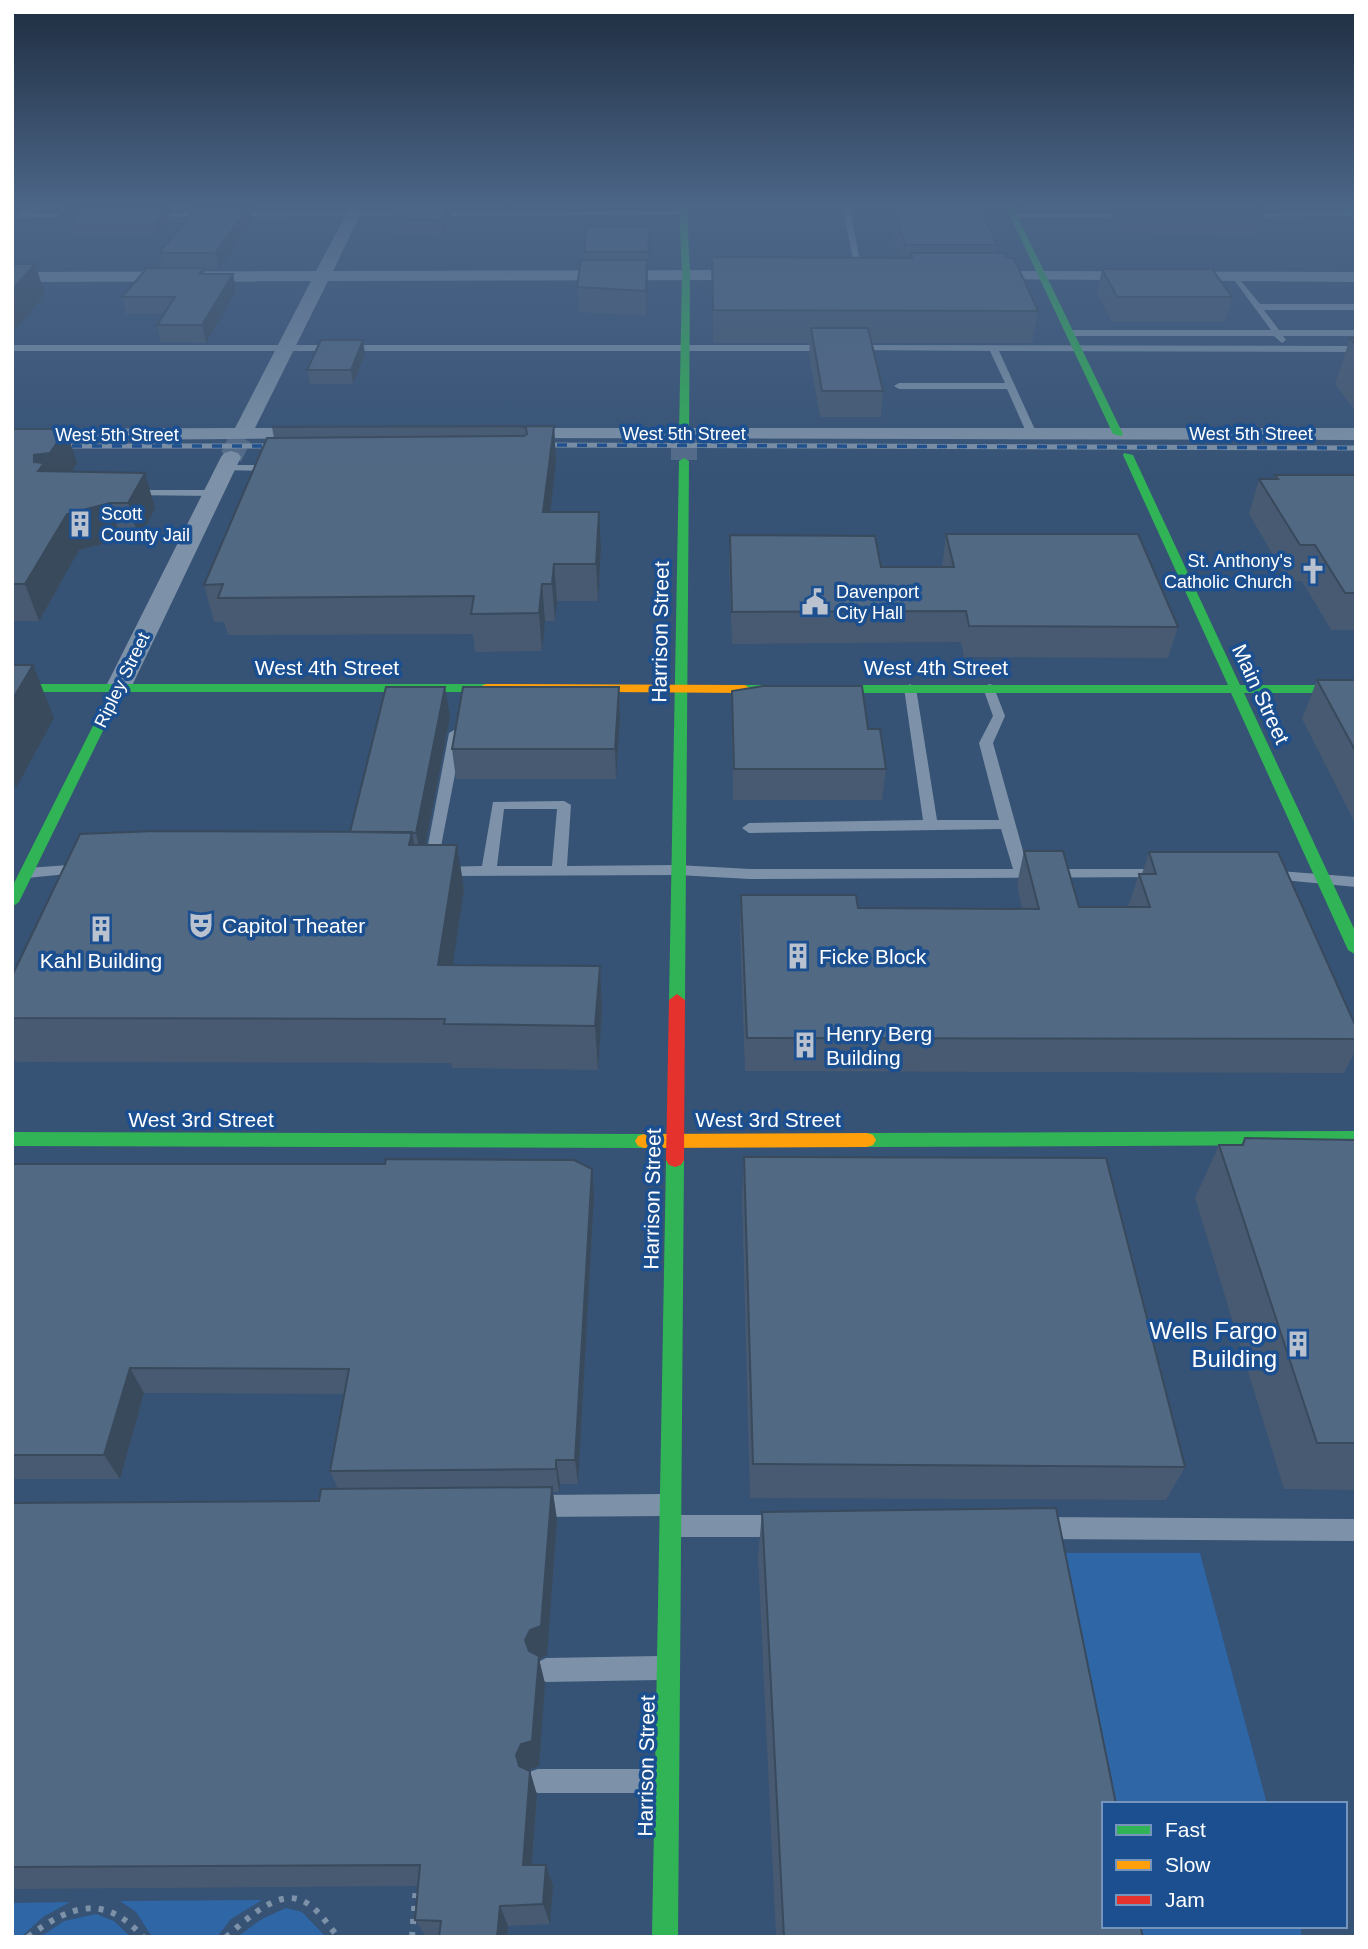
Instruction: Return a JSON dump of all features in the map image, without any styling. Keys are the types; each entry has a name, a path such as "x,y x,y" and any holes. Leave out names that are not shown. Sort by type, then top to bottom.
{"main road":[{"path":"684,434 685,294"},
{"path":"1052,294 1118,434"},
{"name":"Main Street","path":"1128,455 1356,950"},
{"name":"Harrison Street","path":"665,1937 684,461"},
{"name":"West 4th Street","path":"12,688 118,688 461,701 680,688 1356,689"},
{"name":"Ripley Street","path":"12,902 118,688"},
{"name":"West 3rd Street","path":"12,1139 674,1141 1356,1138"}],"street":[{"path":"242,434 313,294"},
{"name":"West 5th Street","path":"12,435 336,434"},
{"name":"West 5th Street","path":"499,434 1356,434"},
{"name":"Ripley Street","path":"118,688 229,462"}],"lane":[{"path":"1249,294 1289,349"},
{"path":"1259,307 1356,307"},
{"path":"1071,333 1356,333"},
{"path":"12,348 832,348"},
{"path":"846,348 1356,349"},
{"path":"994,349 1032,434"},
{"path":"899,386 1011,386"},
{"path":"229,462 293,468"},
{"path":"116,493 214,493"},
{"path":"911,688 931,824"},
{"path":"989,688 999,716 986,743 1022,874"},
{"path":"461,701 424,871 1175,874"},
{"path":"489,871 498,805 564,805 559,871"},
{"path":"749,828 1007,825"},
{"path":"27,873 93,868"},
{"path":"1258,874 1356,882"},
{"path":"516,1507 807,1527"},
{"path":"1013,1528 1356,1530"},
{"path":"546,1670 668,1668"},
{"path":"538,1781 667,1781"}],"path":[{"path":"412,1937 416,1886"},
{"path":"226,1937 269,1905 284,1899 300,1899 313,1908 338,1937"},
{"path":"28,1937 54,1917 88,1908 106,1908 121,1914 143,1937"}],"shaded area":[{"path":"1036,1553 1200,1553 1266,1802 1103,1802"},
{"path":"262,1900 231,1919 217,1937 152,1937 136,1912 120,1901"},
{"path":"70,1902 43,1917 21,1937 12,1937 12,1903"},
{"path":"286,1908 302,1912 326,1937 237,1937 262,1919"},
{"path":"96,1914 114,1921 131,1937 40,1937 64,1921"},
{"path":"1106,1928 1300,1928 1302,1937 1108,1937"}],"building":[{"path":"125,294 221,294 202,325 157,325 175,297 122,297"},
{"path":"713,294 1030,294 1038,311 713,310"},
{"path":"1115,294 1230,294 1232,297 1117,297"},
{"path":"811,328 868,328 883,391 822,391"},
{"path":"321,340 363,340 351,370 307,370"},
{"path":"520,426 554,426 543,512 599,512 596,564 554,564 552,584 542,584 539,613 471,614 474,596 218,598 223,584 204,585 267,438 524,436 527,434 526,428"},
{"path":"12,429 66,429 50,453 34,455 34,462 44,463 38,471 145,473 128,503 110,503 67,514 25,584 12,584"},
{"path":"1275,475 1356,475 1356,593 1345,593 1315,545 1300,545 1259,479 1278,479"},
{"path":"946,534 1138,534 1178,627 969,626 966,611 732,612 730,535 875,536 881,567 954,567"},
{"path":"12,665 33,665 12,700"},
{"path":"1317,680 1356,680 1356,752"},
{"path":"763,686 862,686 868,729 880,729 886,769 734,769 732,691"},
{"path":"386,687 445,687 416,833 350,832"},
{"path":"463,687 619,687 615,749 452,749"},
{"path":"156,831 412,832 409,845 457,845 438,965 600,966 595,1026 444,1024 445,1019 12,1018 12,976 80,834"},
{"path":"1024,851 1063,851 1079,907 1150,907 1139,874 1156,874 1149,852 1278,852 1356,1027 1356,1039 747,1038 741,895 856,895 858,908 1039,909"},
{"path":"1245,1138 1356,1140 1356,1443 1317,1443 1219,1145 1243,1145"},
{"path":"744,1157 1106,1158 1185,1467 753,1464"},
{"path":"386,1159 574,1160 592,1169 575,1460 556,1460 556,1469 330,1471 349,1369 130,1368 104,1455 12,1455 12,1164 385,1164"},
{"path":"552,1487 541,1626 530,1630 525,1640 529,1651 539,1656 532,1741 521,1744 516,1755 519,1766 530,1771 523,1865 546,1865 543,1904 500,1906 497,1937 439,1937 441,1921 415,1920 420,1865 12,1867 12,1503 319,1501 321,1489"},
{"path":"1056,1508 1116,1802 1102,1802 1102,1928 1141,1928 1143,1937 784,1937 762,1512"}],"tunnel":[{"path":"231,457 242,434"},
{"path":"684,434 684,461"}],"railway":[{"path":"537,445 1356,448"},
{"path":"12,446 282,446"}],"traffic: fast":[{"path":"684,434 686,294"},
{"path":"1051,294 1118,434"},
{"path":"1128,455 1356,950"},
{"path":"677,1000 684,461"},
{"path":"12,688 487,688"},
{"path":"12,902 118,688"},
{"path":"745,689 1356,689"},
{"path":"867,1140 1356,1138"},
{"path":"12,1139 644,1141"},
{"path":"665,1937 675,1160"}],"traffic: slow":[{"path":"487,688 745,689"},
{"path":"644,1141 867,1140"}],"traffic: jam":[{"path":"675,1160 677,1000"}],"place":[{"name":"Scott County Jail","path":"80,524"},
{"name":"St. Anthony's Catholic Church","path":"1313,571"},
{"name":"Davenport City Hall","path":"815,602"},
{"name":"Capitol Theater","path":"201,925"},
{"name":"Kahl Building","path":"101,929"},
{"name":"Ficke Block","path":"798,956"},
{"name":"Henry Berg Building","path":"805,1045"},
{"name":"Wells Fargo Building","path":"1298,1344"}]}
